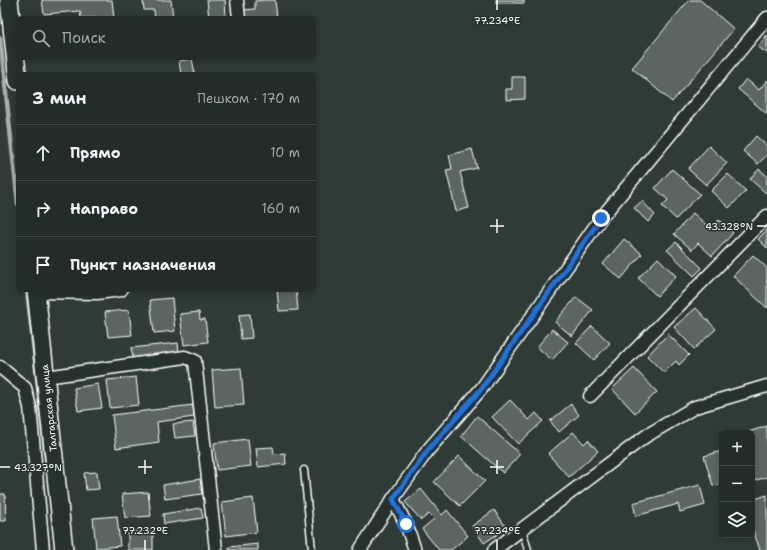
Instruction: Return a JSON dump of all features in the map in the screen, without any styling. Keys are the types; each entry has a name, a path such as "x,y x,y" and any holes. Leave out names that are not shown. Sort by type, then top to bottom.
{"street":[{"path":"9,0 16,50"},
{"path":"237,0 239,16"},
{"path":"360,550 393,499 428,450 482,388 601,218 767,18"},
{"path":"17,60 18,72"},
{"path":"590,396 767,216"},
{"name":"Талгарская улица","path":"36,292 64,550"},
{"path":"66,292 105,292"},
{"path":"46,377 185,357 195,361 216,550"},
{"path":"0,367 25,388 30,407 43,550"},
{"path":"494,550 646,436 695,407 767,386"},
{"path":"393,499 406,524 415,550"}],"lane":[{"path":"304,470 312,550"},
{"path":"522,529 528,550"}],"building":[{"path":"42,0 112,0 114,16 81,16 80,11 44,14"},
{"path":"143,0 171,0 173,16 155,16 154,10 144,10"},
{"path":"207,0 225,0 226,16 209,16"},
{"path":"275,0 277,16 244,16 243,10 255,9 255,1"},
{"path":"496,0 524,0 524,3 496,3"},
{"path":"689,0 700,0 734,29 672,102 632,68"},
{"path":"767,35 767,53 758,47"},
{"path":"192,60 195,72 181,72 179,61"},
{"path":"512,77 525,77 525,99 506,100 506,89 512,89"},
{"path":"746,79 759,90 767,80 767,114 738,89"},
{"path":"756,136 767,146 767,155 758,164 743,151"},
{"path":"709,146 727,163 706,185 688,169"},
{"path":"472,149 477,168 460,172 469,208 456,211 446,170 452,169 449,155"},
{"path":"672,169 700,194 676,219 662,206 668,200 655,188"},
{"path":"759,169 767,176 767,194 750,179"},
{"path":"728,174 746,191 729,208 711,191"},
{"path":"642,201 655,215 648,222 634,208"},
{"path":"693,213 711,229 719,220 733,233 712,256 698,243 692,250 674,234"},
{"path":"767,230 767,248 758,239"},
{"path":"624,239 642,254 621,279 603,264"},
{"path":"676,242 702,268 694,276 667,250"},
{"path":"753,255 767,268 767,308 733,276"},
{"path":"658,258 676,276 657,296 638,278"},
{"path":"277,292 296,292 298,310 279,311"},
{"path":"576,297 593,310 572,336 555,322"},
{"path":"172,298 175,331 154,333 150,300"},
{"path":"696,308 716,329 694,349 674,327"},
{"path":"129,310 132,335 108,337 105,312"},
{"path":"199,312 200,320 205,319 208,342 184,345 180,314"},
{"path":"250,314 252,338 241,339 239,315"},
{"path":"592,326 610,343 594,360 576,343"},
{"path":"552,329 568,342 552,360 537,347"},
{"path":"668,334 689,355 679,365 676,361 664,373 647,356"},
{"path":"178,343 179,353 133,358 131,348"},
{"path":"241,368 244,405 215,407 212,370"},
{"path":"634,368 657,392 635,413 612,389"},
{"path":"136,377 139,405 110,408 107,380"},
{"path":"98,384 102,408 78,411 74,388"},
{"path":"510,400 529,420 536,413 543,421 518,444 492,417"},
{"path":"571,404 579,415 559,432 550,421"},
{"path":"193,405 194,417 157,422 159,442 116,448 112,415"},
{"path":"477,416 520,454 503,473 461,436"},
{"path":"193,422 195,436 175,438 173,424"},
{"path":"767,426 767,477 755,480 755,430"},
{"path":"573,432 584,444 588,440 598,451 569,477 548,454"},
{"path":"248,439 251,466 217,470 214,443"},
{"path":"273,447 274,454 285,453 286,464 258,467 256,448"},
{"path":"719,452 719,485 713,486 704,456"},
{"path":"459,456 485,481 460,506 434,482"},
{"path":"97,472 99,489 86,490 84,473"},
{"path":"200,479 202,494 165,499 163,485"},
{"path":"700,485 705,505 680,512 678,504 636,516 633,503"},
{"path":"421,489 442,515 447,510 468,536 451,550 439,550 422,529 434,519 429,514 421,520 405,502"},
{"path":"148,492 151,516 125,518 122,494"},
{"path":"0,494 5,494 6,521 0,521"},
{"path":"767,495 767,550 760,550 755,536 755,499"},
{"path":"253,498 257,532 226,536 222,502"},
{"path":"201,508 203,518 164,524 163,514"},
{"path":"494,510 507,528 484,543 472,526"},
{"path":"117,516 120,546 96,548 93,518"},
{"path":"153,530 153,550 128,550 128,531"},
{"path":"258,544 258,550 229,550 229,547"}],"waterway":[{"path":"0,38 16,186"},
{"path":"27,292 46,459"}],"route":[{"path":"406,524 393,499 428,450 482,388 601,218"}]}
